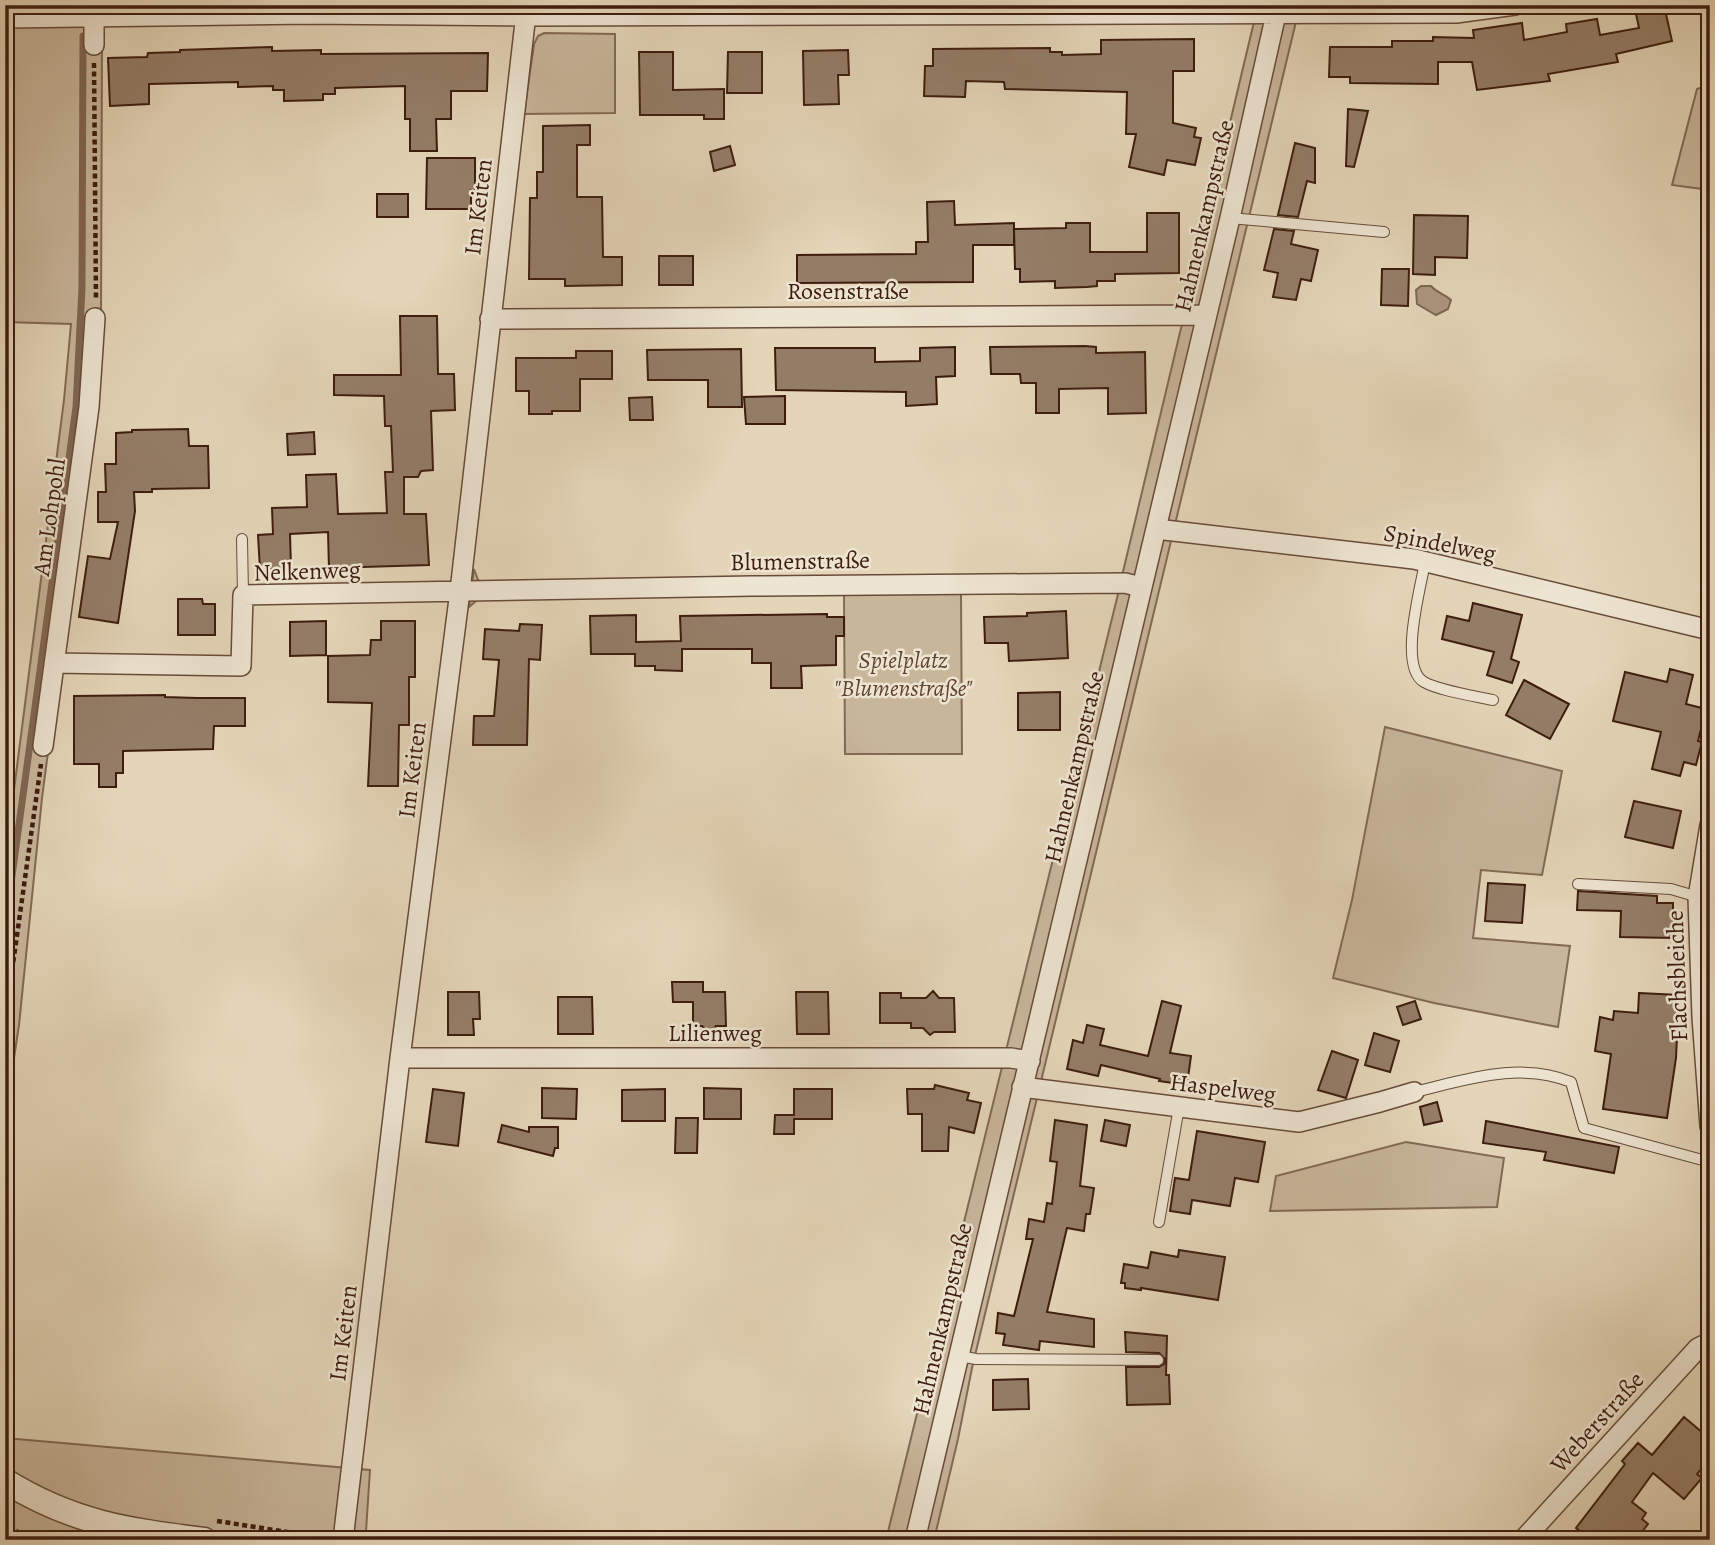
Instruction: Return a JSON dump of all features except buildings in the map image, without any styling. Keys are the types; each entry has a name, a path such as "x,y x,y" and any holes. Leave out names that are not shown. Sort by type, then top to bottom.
{"street":[{"path":"5,18 64,10 94,17 527,10 1277,9 1456,13 1515,5"},
{"name":"Hahnenkampstraße","path":"915,1540 1230,218 1277,9"},
{"name":"Im Keiten","path":"341,1540 460,591 527,10"},
{"path":"94,17 94,45"},
{"name":"Rosenstraße","path":"490,319 1207,315"},
{"name":"Am Lohpohl","path":"43,746 89,407 95,318"},
{"name":"Spindelweg","path":"1156,529 1425,562 1710,630"},
{"name":"Blumenstraße","path":"460,591 1111,583 1141,587"},
{"name":"Nelkenweg","path":"54,663 241,666 243,596 460,591"},
{"name":"Flachsbleiche","path":"1710,825 1698,897 1702,1017 1710,1126"},
{"name":"Lilienweg","path":"400,1058 1011,1058 1030,1061"},
{"name":"Haspelweg","path":"1021,1087 1299,1122 1414,1091"},
{"name":"Weberstraße","path":"1523,1540 1698,1348 1710,1342"},
{"path":"5,1481 99,1532 208,1530"}],"lane":[{"path":"1230,218 1384,232"},
{"path":"242,539 243,596"},
{"path":"1425,562 1411,648 1413,668 1423,681 1493,701"},
{"path":"1578,884 1671,889 1698,897"},
{"path":"1414,1091 1502,1072 1555,1075 1571,1082 1584,1128 1710,1161"},
{"path":"1159,1222 1179,1107"},
{"path":"959,1356 976,1359 1158,1360"}],"path":[{"path":"94,45 95,318"},
{"path":"5,1021 43,746"},
{"path":"5,1517 24,1540"},
{"path":"208,1530 341,1540"}],"green space":[{"path":"99,5 102,36 101,318 92,415 42,798 19,1025 5,1117 5,860 64,400 71,324 5,322 5,6"},
{"name":"Spielplatz \"Blumenstraße\"","path":"1258,5 1300,5 972,1368 934,1540 886,1540 1118,594 1114,590 961,593 962,754 845,754 844,594 482,596 469,607 474,569 478,580 484,583 1122,576"},
{"path":"544,33 615,34 615,113 524,114 534,44 538,36"},
{"path":"1710,84 1710,190 1672,185 1697,89"},
{"path":"1385,727 1562,771 1542,875 1481,870 1473,938 1570,946 1558,1027 1434,1003 1333,978 1352,900"},
{"path":"1406,1142 1504,1158 1497,1207 1270,1211 1276,1176"},
{"path":"5,1438 370,1470 366,1531 424,1540 5,1540"}],"shaded area":[{"path":"1421,286 1431,286 1449,298 1451,300 1448,309 1436,315 1417,304 1416,290"}],"waterway":[{"path":"5,927 76,407 82,288 83,36"}]}
